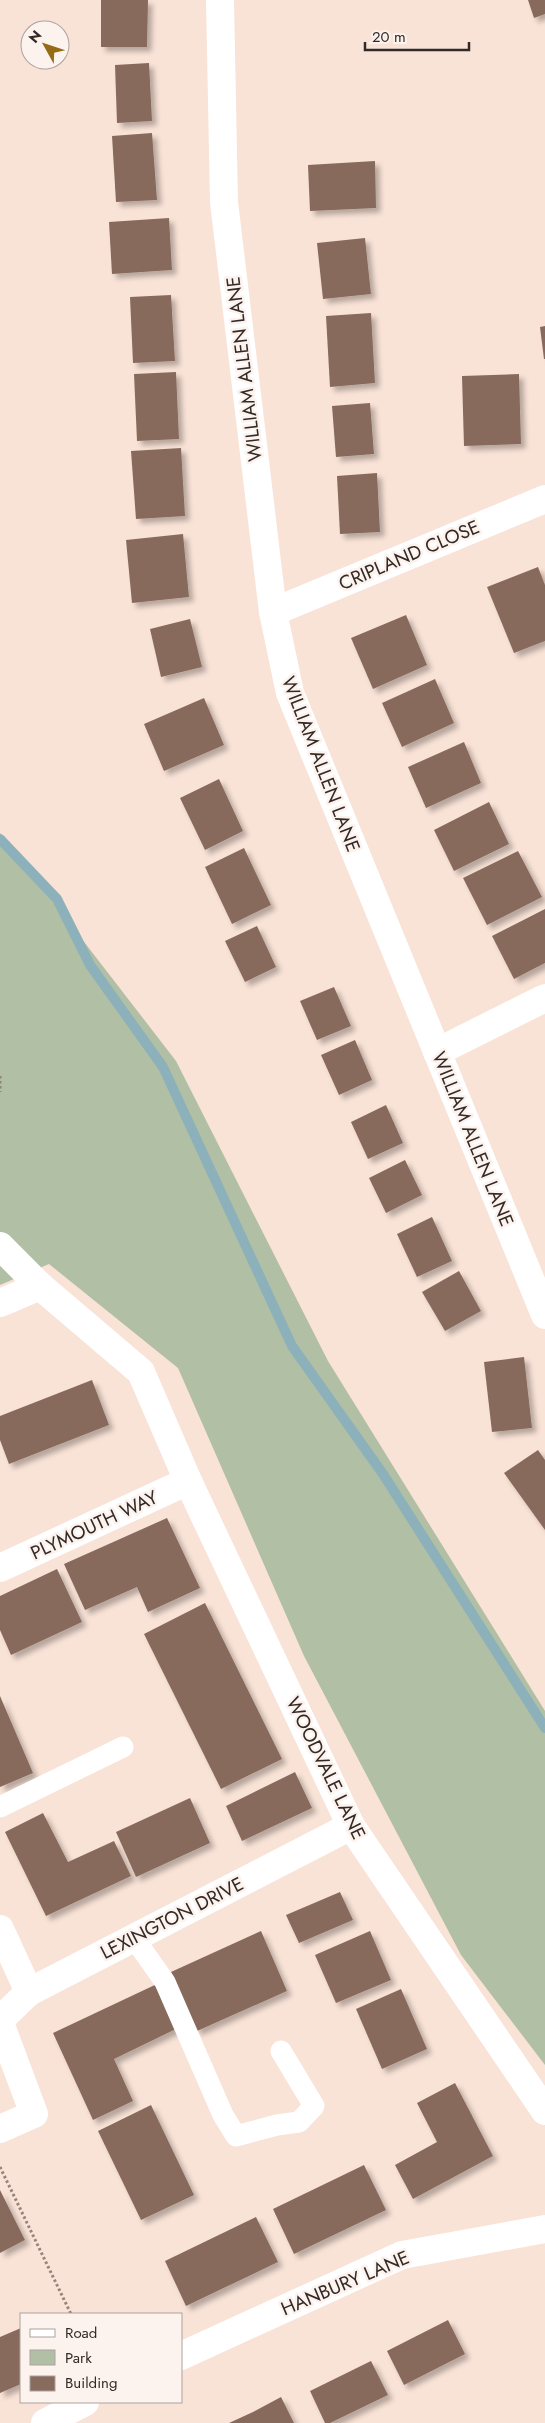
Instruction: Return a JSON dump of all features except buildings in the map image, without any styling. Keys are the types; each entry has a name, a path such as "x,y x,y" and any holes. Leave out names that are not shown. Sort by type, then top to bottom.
{"street":[{"name":"WILLIAM ALLEN LANE","path":"220,0 224,202 273,612 290,693 545,1315"},
{"name":"CRIPLAND CLOSE","path":"273,612 545,498"},
{"path":"436,1052 545,998"},
{"name":"WOODVALE LANE","path":"0,1246 40,1286 141,1372 188,1481 351,1826 545,2111"},
{"path":"0,1303 40,1286"},
{"name":"PLYMOUTH WAY","path":"0,1568 188,1481"},
{"name":"LEXINGTON DRIVE","path":"0,2129 34,2114 0,2022 29,1992 351,1826"},
{"path":"0,1929 29,1992"},
{"name":"HANBURY LANE","path":"182,2356 402,2255 545,2229"},
{"path":"45,2423 83,2403"}],"lane":[{"path":"0,1807 123,1748"},
{"path":"134,1938 165,1982 219,2107 236,2136 277,2125 299,2122 314,2106 281,2051"}],"path":[{"path":"0,1076 0,1092"},
{"path":"0,2167 71,2313"}],"green space":[{"path":"0,833 176,1061 328,1361 545,1711 545,2065 461,1955 304,1656 178,1368 49,1264 0,1285"}],"waterway":[{"path":"0,839 57,899 90,965 163,1067 292,1346 383,1474 545,1728"}]}
